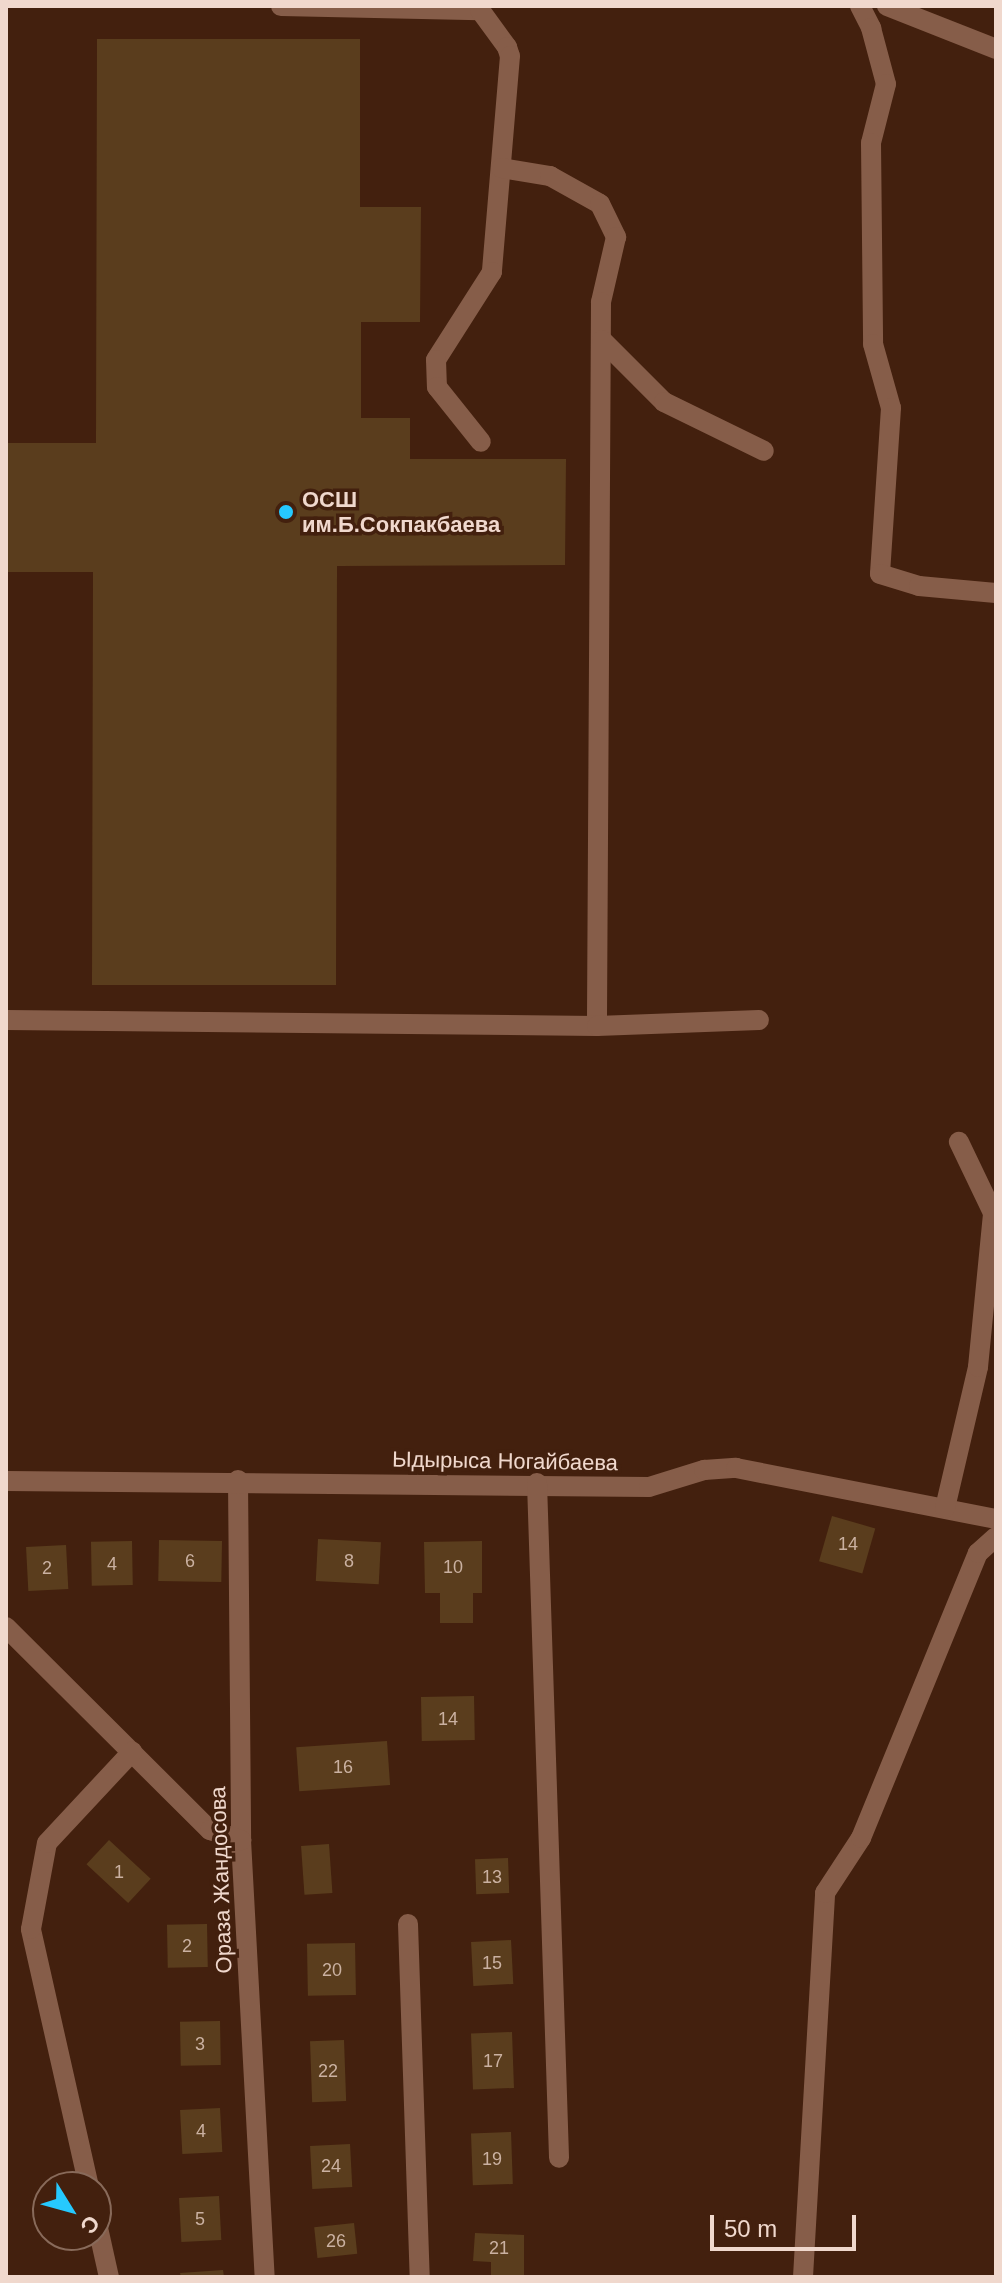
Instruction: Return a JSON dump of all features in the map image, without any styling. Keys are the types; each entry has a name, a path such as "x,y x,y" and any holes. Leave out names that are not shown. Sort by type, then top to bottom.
{"street":[{"path":"281,6 480,10 510,56 492,272 436,360 437,387 481,442"},
{"path":"860,6 886,84 871,143 873,344 891,408 880,574 919,586 996,593"},
{"path":"887,6 996,49"},
{"path":"501,168 550,176 607,212 616,248 601,302 597,1026"},
{"path":"602,340 664,402 764,451"},
{"path":"6,1020 597,1026 759,1020"},
{"path":"945,1508 978,1367 994,1213 959,1142"},
{"name":"Ыдырыса Ногайбаева","path":"6,1481 238,1480 649,1487 704,1470 736,1468 996,1519"},
{"name":"Ораза Жандосова","path":"238,1480 241,1840 265,2277"},
{"path":"537,1483 559,2158"},
{"path":"803,2277 825,1893 861,1838 978,1553 996,1537"},
{"path":"6,1627 210,1830 241,1840"},
{"path":"85,2171 31,1929 47,1843 132,1752"},
{"path":"408,1924 420,2277"},
{"path":"103,2251 109,2277"}],"building":[{"name":"ОСШ им.Б.Сокпакбаева","path":"97,39 360,39 360,207 421,207 420,322 361,322 361,418 410,418 410,459 566,459 565,565 337,566 336,985 92,985 93,572 6,572 6,443 96,443"},
{"path":"832,1516 875,1528 862,1574 819,1561"},
{"path":"318,1539 381,1542 379,1584 316,1581"},
{"path":"159,1540 222,1541 221,1582 158,1581"},
{"path":"132,1541 133,1585 92,1586 91,1542"},
{"path":"482,1541 482,1593 473,1593 473,1623 440,1623 440,1593 425,1593 424,1542"},
{"path":"66,1545 68,1589 28,1591 26,1547"},
{"path":"474,1696 475,1740 422,1741 421,1697"},
{"path":"387,1741 390,1785 299,1791 296,1747"},
{"path":"109,1840 151,1879 128,1903 86,1864"},
{"path":"329,1844 332,1893 304,1895 301,1846"},
{"path":"508,1858 509,1893 476,1894 475,1859"},
{"path":"207,1924 208,1967 168,1968 167,1925"},
{"path":"511,1940 513,1984 473,1986 471,1942"},
{"path":"355,1943 356,1995 308,1996 307,1944"},
{"path":"220,2021 221,2065 181,2066 180,2022"},
{"path":"512,2032 514,2088 473,2089 471,2033"},
{"path":"344,2040 346,2101 312,2102 310,2041"},
{"path":"220,2108 222,2152 182,2154 180,2110"},
{"path":"511,2132 513,2184 473,2185 471,2133"},
{"path":"350,2144 352,2187 312,2189 310,2146"},
{"path":"219,2196 221,2240 181,2242 179,2198"},
{"path":"354,2223 357,2254 317,2258 314,2227"},
{"path":"475,2233 524,2235 524,2277 491,2277 491,2262 473,2261"},
{"path":"223,2270 224,2277 181,2277 180,2273"}],"place":[{"name":"ОСШ им.Б.Сокпакбаева","path":"286,512"}]}
